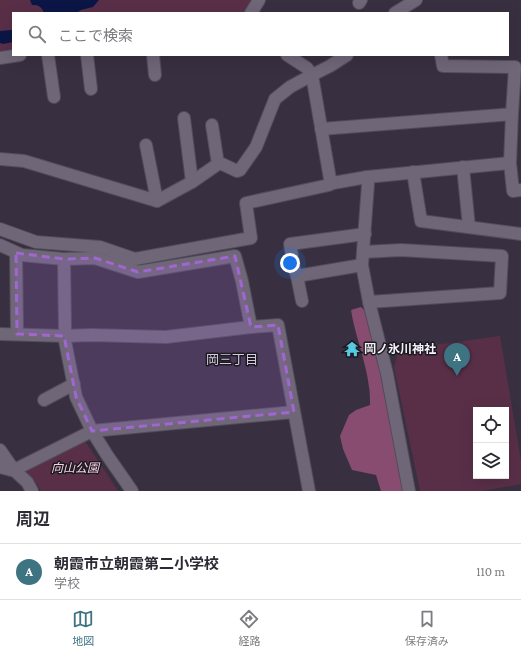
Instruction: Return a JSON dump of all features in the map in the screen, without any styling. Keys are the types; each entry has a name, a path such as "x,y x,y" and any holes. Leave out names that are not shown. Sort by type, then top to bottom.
{"street":[{"path":"252,12 259,0"},
{"path":"397,9 416,0"},
{"path":"0,58 13,56"},
{"path":"48,56 54,97"},
{"path":"87,56 92,89"},
{"path":"153,56 155,75"},
{"path":"289,56 308,68 312,74 330,179 333,183"},
{"path":"0,159 24,161 157,201 192,182 218,164 222,164 236,171 240,170 256,147 275,99 290,87 345,56"},
{"path":"441,56 443,66 515,67 510,163 513,191 521,190"},
{"path":"321,129 512,114"},
{"path":"184,118 192,182"},
{"path":"212,125 218,164"},
{"path":"146,145 157,201"},
{"path":"0,229 36,242 100,246 135,259 251,238 246,203 333,183 367,177 510,163"},
{"path":"463,167 469,227"},
{"path":"413,172 421,221 521,234"},
{"path":"367,177 368,184 362,265 369,302 387,374 409,491"},
{"path":"302,301 290,244 365,234"},
{"path":"0,245 22,255 64,260 95,258 138,272 235,256 242,281 251,327"},
{"path":"363,252 401,250 502,256 500,293 369,302"},
{"path":"16,252 17,334"},
{"path":"64,260 64,336 76,397 92,431 132,491"},
{"path":"297,276 362,265"},
{"path":"0,334 166,337 278,325 309,491"},
{"path":"44,400 74,384"},
{"path":"0,467 14,470 92,431 294,412"},
{"path":"0,450 14,470 27,482 32,491"}],"highlighted area":[{"path":"16,253 64,259 95,258 138,272 235,256 251,327 278,325 294,412 92,431 76,397 64,336 17,334"}],"green space":[{"path":"0,0 253,0 246,12 12,12 12,50 0,52"},
{"path":"500,336 521,461 521,484 483,491 420,491 394,367 399,350"},
{"name":"向山公園","path":"85,441 118,491 41,491 37,484 26,473 27,469"}],"shaded area":[{"path":"30,0 99,0 93,7 78,12 44,12 40,6 32,5"},
{"path":"12,30 12,42 0,43 0,31"},
{"path":"361,307 366,312 381,372 403,491 381,491 376,475 352,470 343,449 340,436 349,415 356,410 370,405 368,377 351,310"}],"place":[{"name":"岡ノ氷川神社","path":"352,349"},
{"name":"朝霞市立朝霞第二小学校","path":"457,376"}],"district":[{"name":"岡三丁目","path":"232,359"}]}
